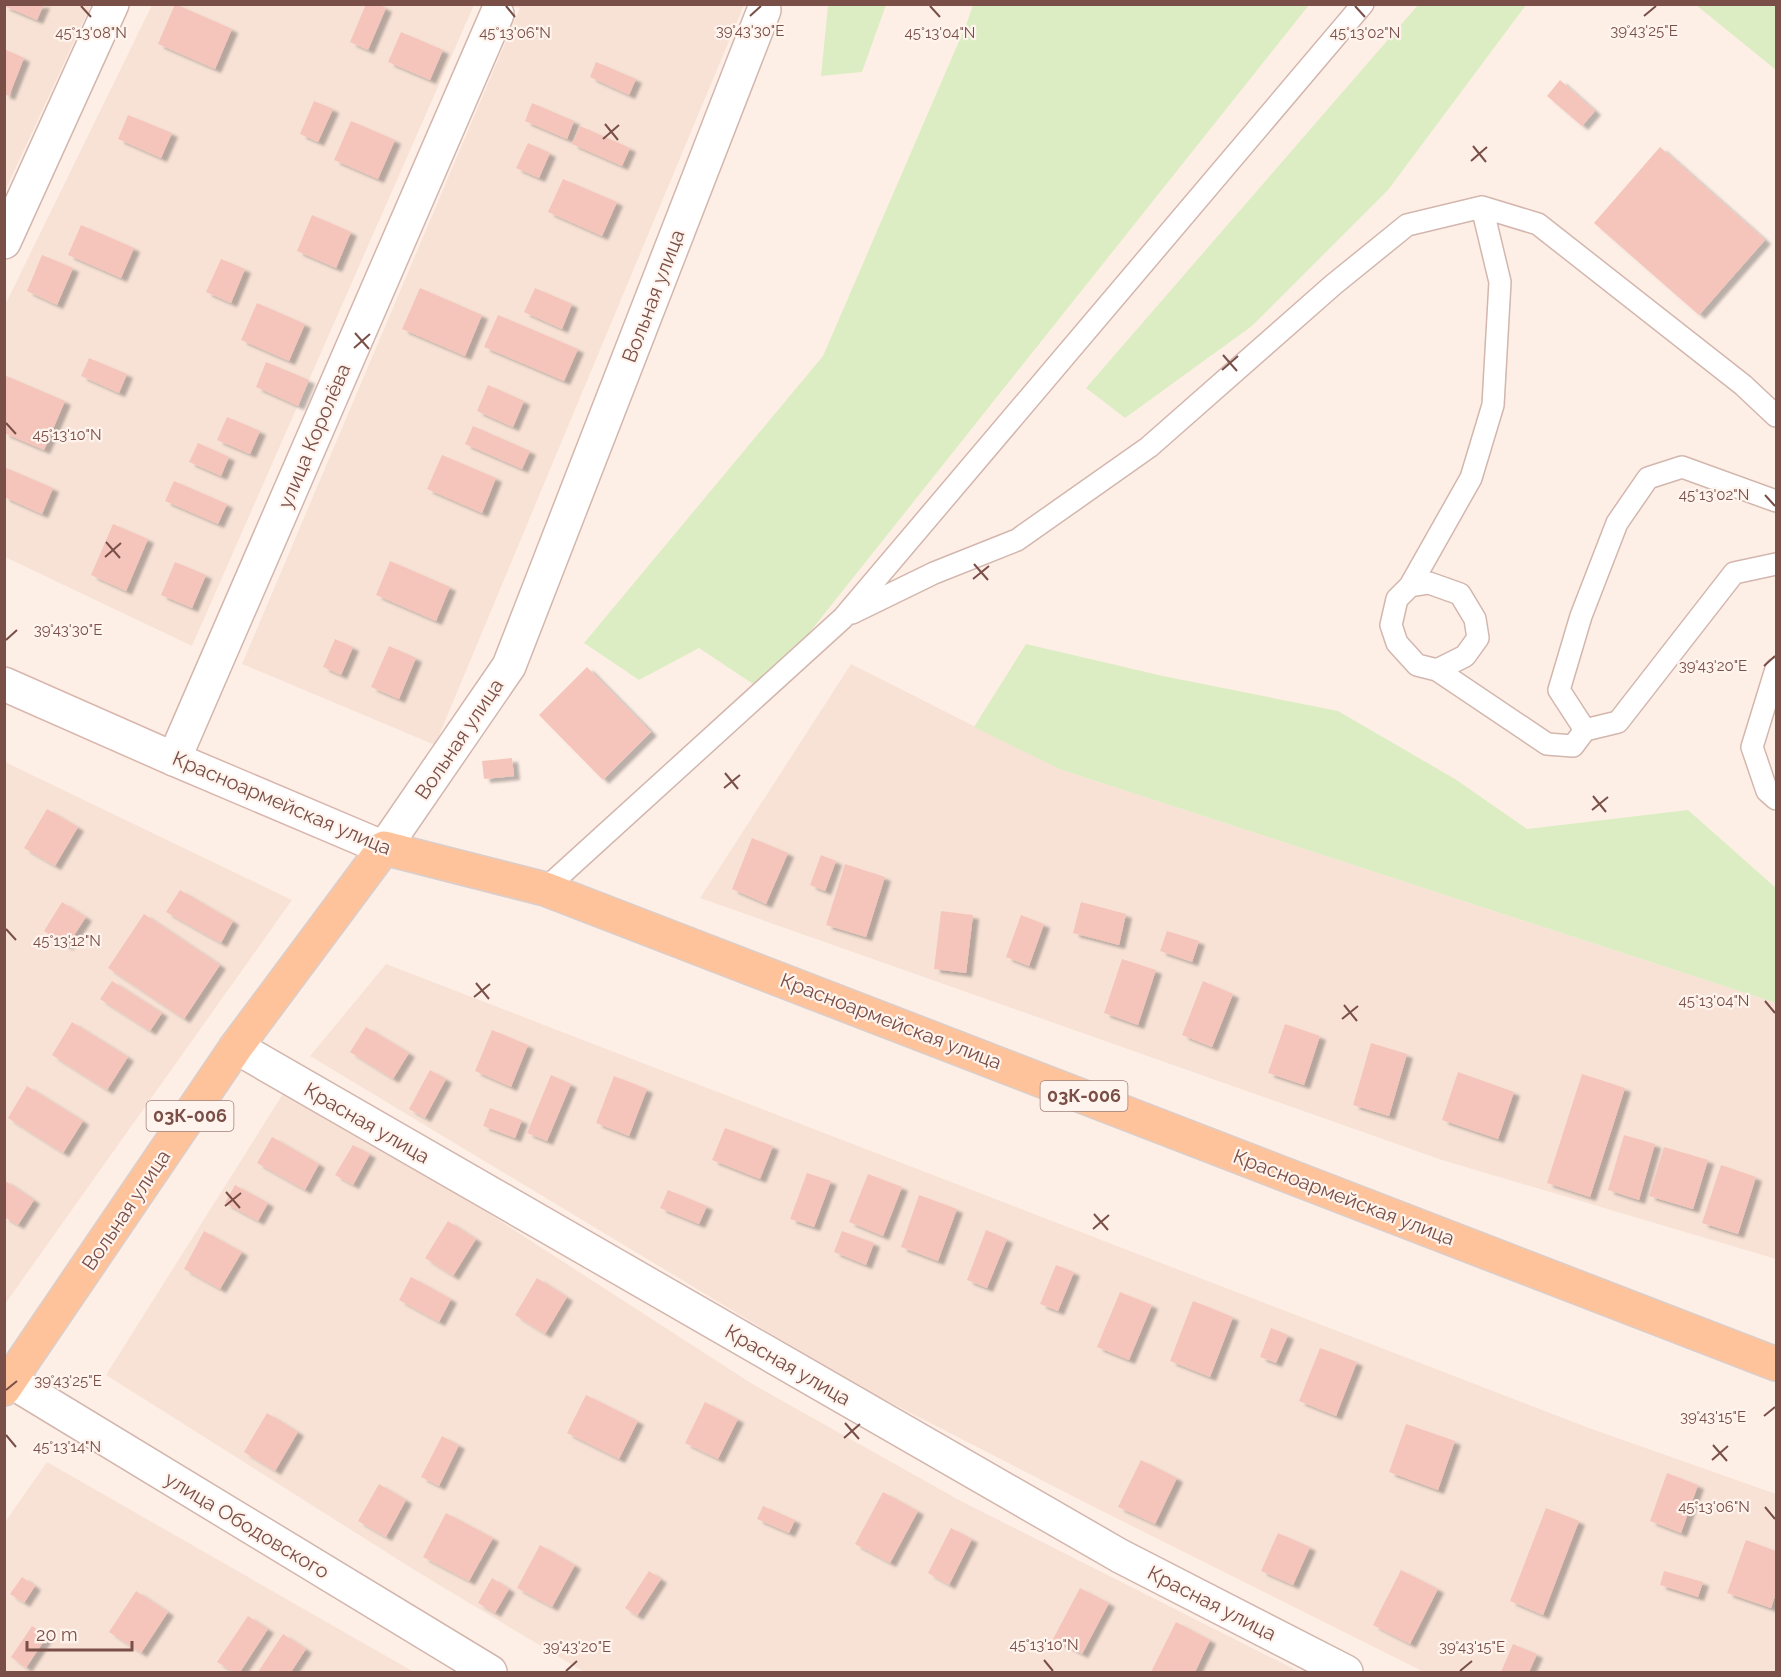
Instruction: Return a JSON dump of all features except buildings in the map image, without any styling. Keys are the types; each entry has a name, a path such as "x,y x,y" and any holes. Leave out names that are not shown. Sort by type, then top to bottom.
{"main road":[{"name":"Красноармейская улица","path":"384,848 545,889 1776,1364"},
{"name":"Вольная улица","path":"6,1382 236,1047 384,848"}],"street":[{"path":"4,242 112,4"},
{"name":"Вольная улица","path":"384,848 509,666 764,10"},
{"name":"улица Королёва","path":"174,759 497,14"},
{"name":"Красноармейская улица","path":"4,684 384,848"},
{"name":"Красная улица","path":"236,1047 1120,1556 1346,1672"},
{"name":"улица Ободовского","path":"6,1382 490,1672"}],"lane":[{"path":"545,889 843,618 1363,4"},
{"path":"843,618 934,573 1017,540 1149,447 1334,285 1407,225 1482,207 1538,224 1743,385 1776,416"},
{"path":"1482,207 1500,282 1493,405 1471,478 1410,586 1397,599 1391,625 1397,644 1417,664 1437,670 1547,744 1572,746 1585,730 1618,722 1734,573 1776,564"},
{"path":"1585,730 1559,690 1581,616 1617,523 1648,478 1682,467 1776,501"},
{"path":"1410,586 1429,582 1460,594 1475,619 1478,638 1465,656 1437,670"},
{"path":"1776,669 1752,747 1767,791 1776,799"}],"shaded area":[{"path":"5,5 91,5 5,191"},
{"path":"152,5 474,5 192,646 5,557 4,307"},
{"path":"500,5 744,5 435,745 242,664 520,8"},
{"path":"851,664 1059,769 1776,1003 1776,1259 1442,1160 700,898"},
{"path":"5,762 292,900 5,1304"},
{"path":"386,964 1589,1428 1776,1494 1776,1672 1424,1672 1088,1504 858,1386 310,1056"},
{"path":"286,1089 412,1164 754,1385 961,1501 1300,1672 584,1672 416,1571 106,1375"},
{"path":"47,1462 414,1672 5,1672 5,1522"}],"green space":[{"path":"828,5 886,5 862,72 821,76"},
{"path":"973,5 1309,5 790,657 753,684 699,648 639,680 584,643 823,356"},
{"path":"1418,5 1526,5 1388,190 1252,326 1125,418 1086,388"},
{"path":"1696,5 1776,5 1776,70"},
{"path":"1026,644 1163,676 1338,711 1455,779 1527,829 1688,810 1776,888 1776,1003 1059,769 974,727"}]}
